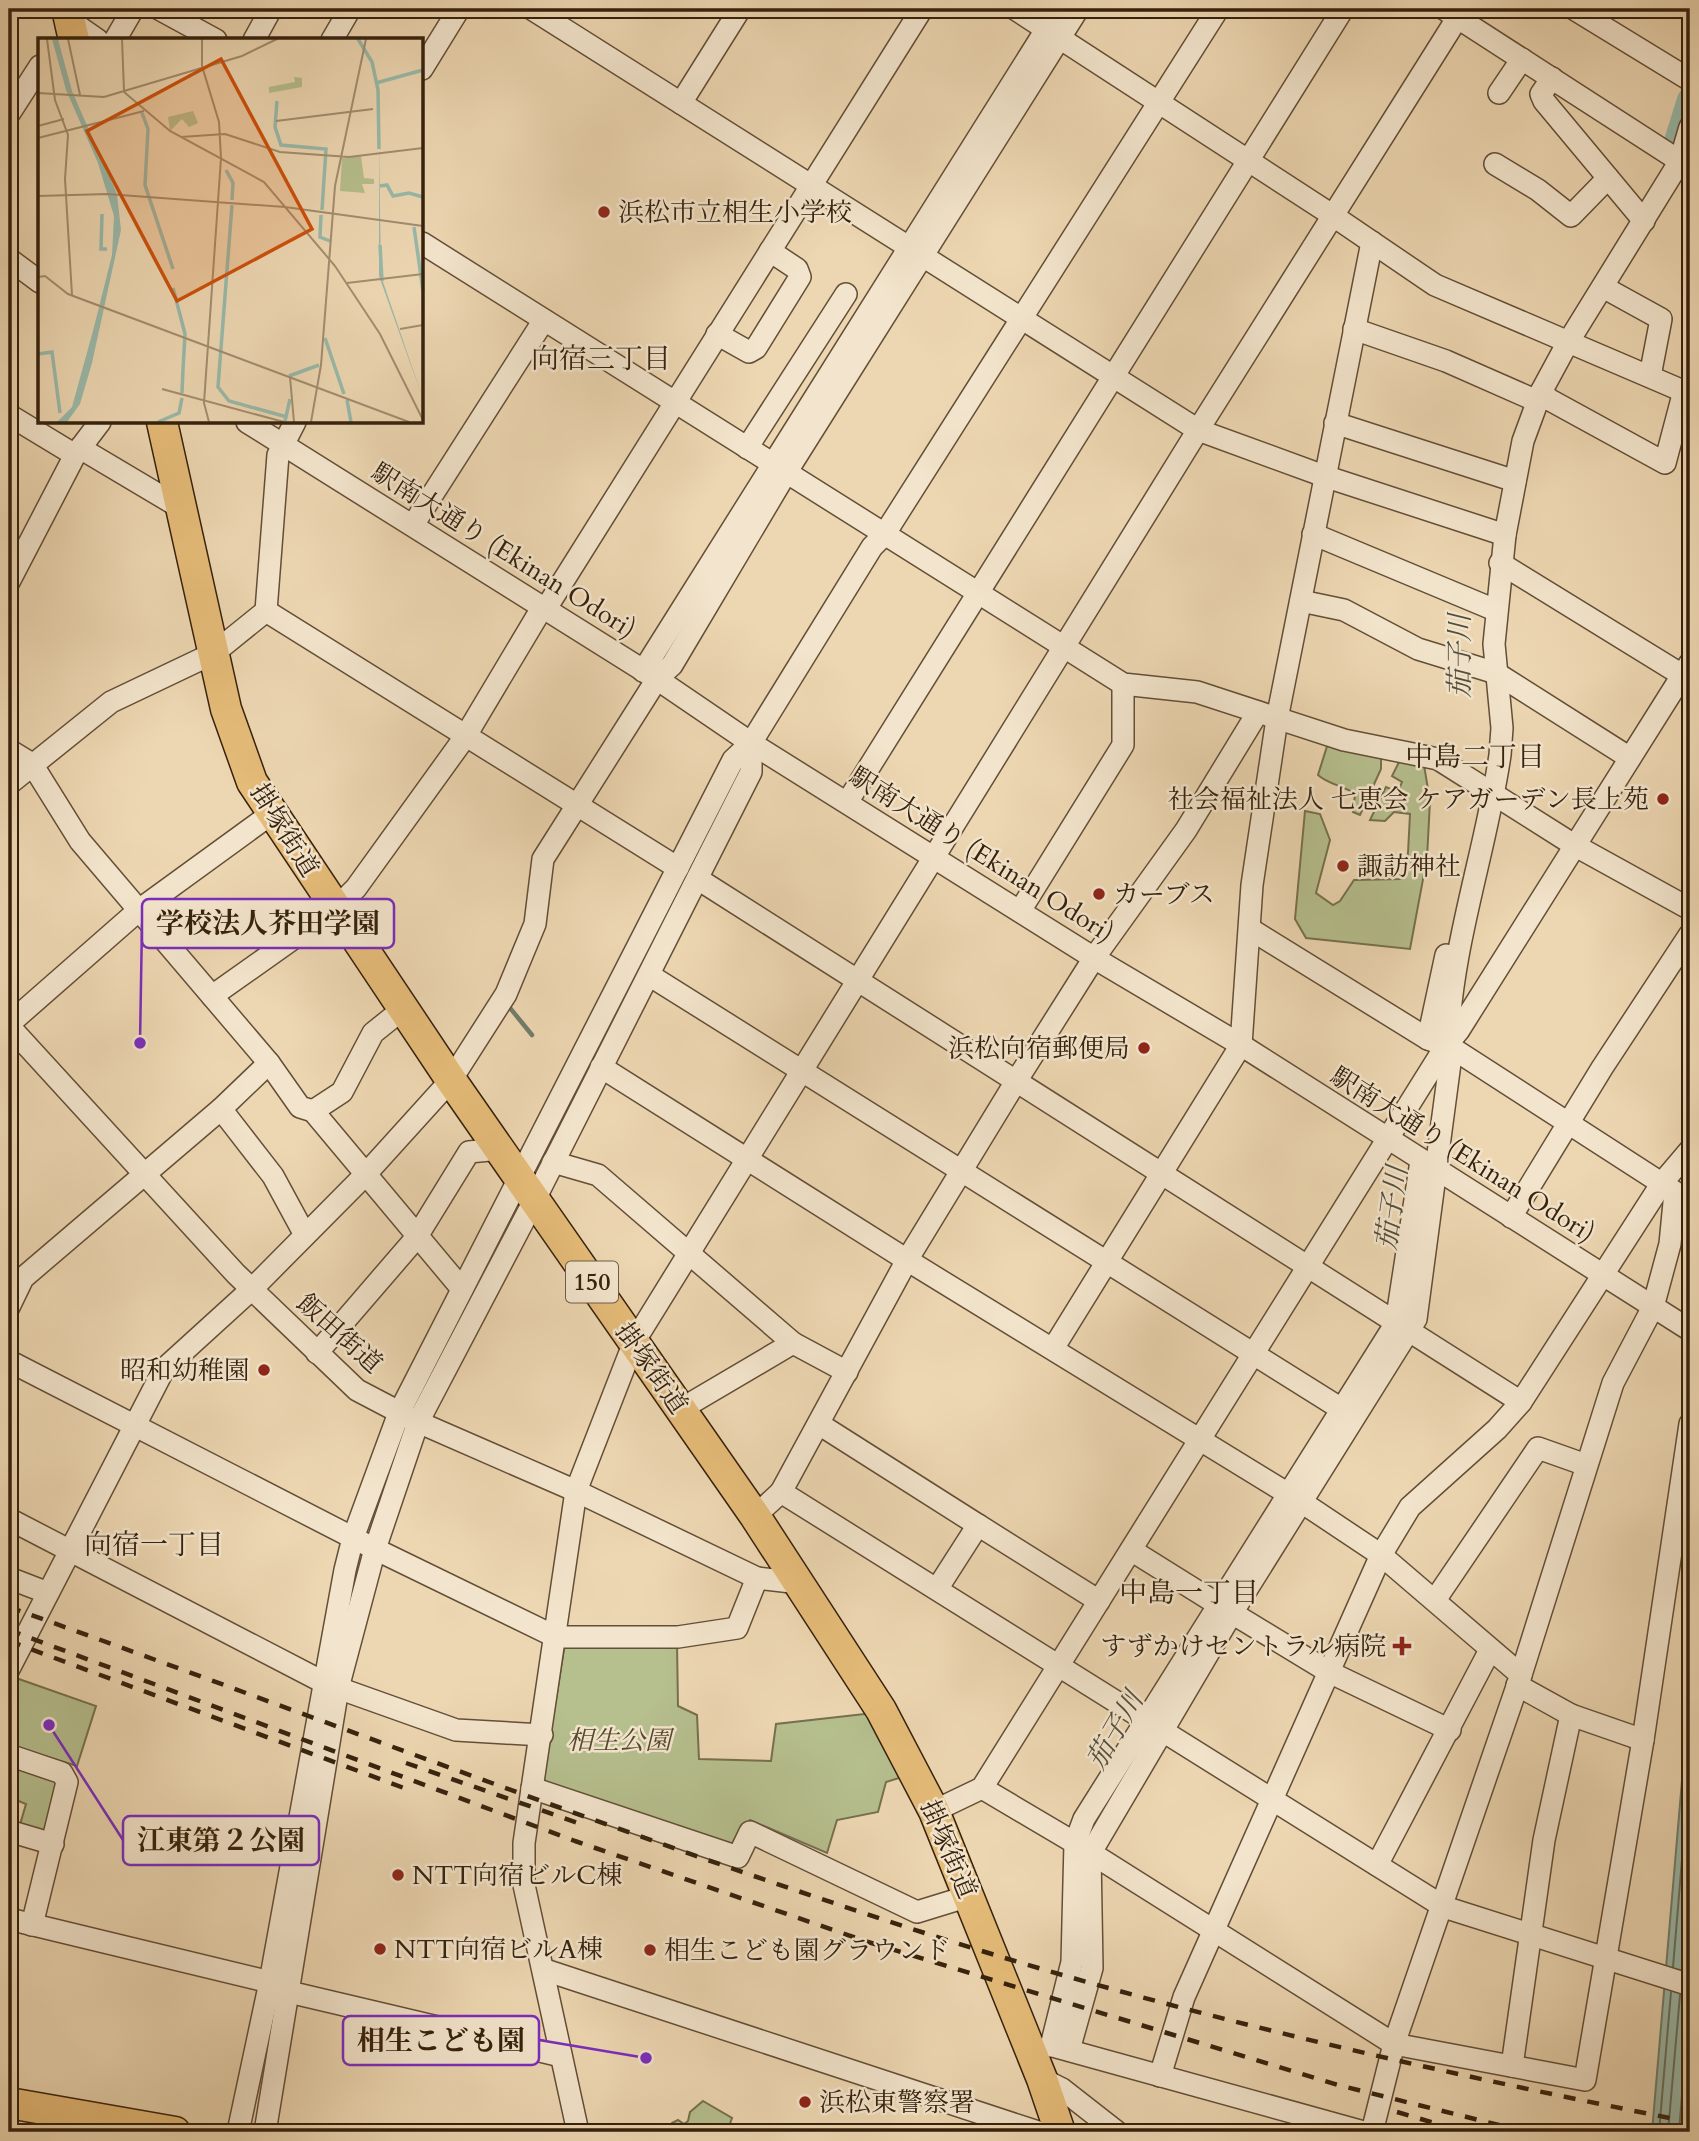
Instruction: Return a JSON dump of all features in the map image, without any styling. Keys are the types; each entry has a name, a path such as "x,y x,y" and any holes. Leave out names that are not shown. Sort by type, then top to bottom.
{"highway":[{"name":"掛塚街道","path":"162,424 226,709 252,782 451,1080 755,1516 881,1710 934,1811 969,1896 1049,2045 1042,2079 1060,2132"},
{"path":"9,2103 175,2132"}],"street":[{"path":"116,38 132,9"},
{"path":"159,9 212,38"},
{"path":"255,38 271,9"},
{"path":"333,38 350,9"},
{"path":"424,66 459,9"},
{"path":"681,103 740,9"},
{"path":"212,996 335,909 356,888 465,737 922,9"},
{"path":"1015,9 1435,285 1687,393 1665,463 1549,400 1354,329"},
{"path":"1054,33 1059,9"},
{"path":"9,1669 164,1369 252,1289 365,1175 451,1080 506,994 535,924 543,859 573,803 650,675 1054,33 1078,9"},
{"path":"265,2132 280,1987 353,1538 409,1417 527,1187 678,867 733,760 751,743 872,547 884,535 1218,9"},
{"path":"848,801 1343,9"},
{"path":"1574,9 1690,80"},
{"path":"545,12 681,103 1198,430 1324,476 1500,533"},
{"path":"578,2132 545,1970 524,1885 524,1843 576,1491 634,1342 1455,12 1522,59 1685,164"},
{"path":"65,24 94,38"},
{"path":"1499,93 1522,59"},
{"path":"9,114 38,69"},
{"path":"1552,78 1541,94 1544,101 1644,220"},
{"path":"1364,2132 1049,2045 1092,1968 1083,1848 1154,1724 1403,1328 1429,1166 1439,1048 1449,1017 1488,812 1487,789 1502,735 1490,671 1490,608 1500,563 1500,533 1510,479 1535,397 1563,342 1603,287 1644,220 1685,164 1690,127"},
{"path":"1495,164 1538,190 1571,216 1608,178"},
{"path":"1054,1347 1241,1045 1267,715 1301,601 1372,242"},
{"path":"424,244 1123,684 1197,692 1344,740 1438,760 1574,845 1690,909"},
{"path":"717,334 749,352 757,348 800,277 797,269 769,251"},
{"path":"9,259 38,281"},
{"path":"1603,287 1661,319 1650,376"},
{"path":"747,448 846,294"},
{"path":"413,526 544,320"},
{"path":"9,415 181,508"},
{"path":"1335,423 1510,479"},
{"path":"11,573 77,452 98,424"},
{"name":"駅南大通り (Ekinan Odori)","path":"250,424 650,675 751,743 848,801 1094,958 1241,1045 1690,1330"},
{"path":"9,784 111,702 214,653 266,611 278,455 294,424"},
{"path":"1313,534 1490,608"},
{"path":"934,1811 982,1788 1198,1440 1309,1269 1388,1140 1439,1048 1574,845 1686,669 1500,563"},
{"path":"1301,601 1344,610 1418,649 1490,671 1630,758"},
{"path":"266,611 678,867"},
{"path":"1020,911 1123,745 1123,684"},
{"path":"755,1516 781,1492 907,1260 1094,958 1267,715"},
{"path":"331,1685 374,1549 409,1417 462,1289 527,1187 553,1163 751,772 751,743"},
{"path":"9,750 32,764 80,841 269,1063 300,1107 313,1111 416,1238 462,1289"},
{"path":"9,1025 139,910 271,814"},
{"path":"698,879 1015,1083 1521,1402"},
{"path":"1250,929 1439,1048 1569,1122 1675,1192 1670,1244 1653,1307 1613,1383 1444,1907 1394,2045 1372,2132"},
{"path":"1511,1217 1690,934"},
{"path":"649,975 1107,1262 1251,1356 1343,1410"},
{"path":"313,1111 342,1092 373,1033 403,1009"},
{"name":"飯田街道","path":"9,1025 252,1289 357,1390 409,1417 576,1491 757,1578 800,1583"},
{"path":"9,1307 16,1271 145,1172 221,1109 269,1063"},
{"path":"601,1067 907,1260 1054,1347 1381,1555 1435,1600 1519,1680 1571,1715 1643,1740"},
{"path":"221,1109 273,1176 305,1235"},
{"path":"317,1353 416,1238 469,1152 500,1149"},
{"path":"1160,2076 1184,1997 1381,1555 1410,1507 1497,1429 1521,1402 1662,1183 1690,1150"},
{"path":"553,1163 598,1175 793,1343 847,1372"},
{"path":"1296,1500 1343,1410 1403,1328"},
{"path":"681,1409 793,1343"},
{"path":"9,1361 374,1549 556,1637 678,1637 737,1629 757,1578"},
{"path":"819,1424 1099,1601"},
{"path":"982,1788 1083,1848 1394,2045 1585,2080 1608,1959 1690,1424"},
{"path":"1435,1600 1538,1448 1587,1465"},
{"path":"781,1492 1444,1907 1690,1985"},
{"path":"9,1520 331,1685 456,1730 542,1735"},
{"path":"937,1589 978,1525"},
{"path":"1131,1550 1329,1672 1450,1730"},
{"path":"9,1578 48,1593"},
{"path":"1377,1865 1490,1650"},
{"path":"1512,2066 1544,1840 1571,1715"},
{"path":"9,1755 62,1773 67,1782 32,1925"},
{"path":"532,1788 738,1857 750,1832 917,1912 969,1896"},
{"path":"9,1831 53,1844"},
{"path":"9,1919 561,2056"},
{"path":"545,1970 1029,2131"},
{"path":"238,2132 280,1987"},
{"path":"1042,2079 1062,2089 1116,2132"}],"green space":[{"path":"1328,743 1381,758 1381,769 1360,815 1353,812 1355,794 1318,775"},
{"path":"1400,760 1424,765 1430,801 1427,858 1410,949 1306,938 1295,919 1305,811 1320,814 1330,840 1316,893 1333,905 1340,901 1354,880 1402,879 1408,853 1410,814 1394,812 1385,821 1370,820 1386,787 1398,792 1402,782 1392,776"},
{"name":"相生公園","path":"565,1643 677,1644 678,1706 697,1715 699,1759 771,1761 776,1724 882,1712 912,1774 886,1782 878,1812 837,1820 827,1853 750,1820 733,1846 543,1781"},
{"path":"16,1678 96,1706 77,1766 9,1745 9,1685"},
{"path":"9,1762 54,1777 59,1787 47,1832 19,1828 26,1804 9,1797"},
{"path":"703,2101 732,2118 727,2132 671,2132 672,2123 678,2120 684,2124 688,2121 690,2112"}],"water":[{"path":"1690,1689 1690,2132 1652,2132 1687,1722"}],"waterway":[{"name":"茄子川","path":"1675,148 1690,100"},
{"path":"506,1003 532,1035"},
{"name":"茄子川","path":"1085,1851 1088,1837 1133,1758"}],"railway":[{"path":"9,1607 702,1858 1027,1965 1309,2040 1690,2122"},
{"path":"9,1630 575,1841 868,1942 1338,2085 1527,2132"},
{"path":"9,1641 412,1791"},
{"path":"406,1763 578,1823"},
{"path":"1397,2112 1465,2132"}],"place":[{"name":"浜松市立相生小学校","path":"604,212"},
{"name":"社会福祉法人 七恵会 ケアガーデン長上苑","path":"1663,799"},
{"name":"諏訪神社","path":"1343,866"},
{"name":"カーブス","path":"1099,894"},
{"name":"学校法人芥田学園","path":"140,1043"},
{"name":"浜松向宿郵便局","path":"1144,1048"},
{"name":"昭和幼稚園","path":"264,1370"},
{"name":"すずかけセントラル病院","path":"1402,1646"},
{"name":"江東第２公園","path":"49,1725"},
{"name":"NTT向宿ビルC棟","path":"398,1875"},
{"name":"NTT向宿ビルA棟","path":"380,1949"},
{"name":"相生こども園グラウンド","path":"650,1950"},
{"name":"相生こども園","path":"646,2058"},
{"name":"浜松東警察署","path":"805,2102"}],"district":[{"name":"向宿三丁目","path":"601,358"},
{"name":"中島二丁目","path":"1475,756"},
{"name":"向宿一丁目","path":"154,1544"},
{"name":"中島一丁目","path":"1189,1592"}]}
